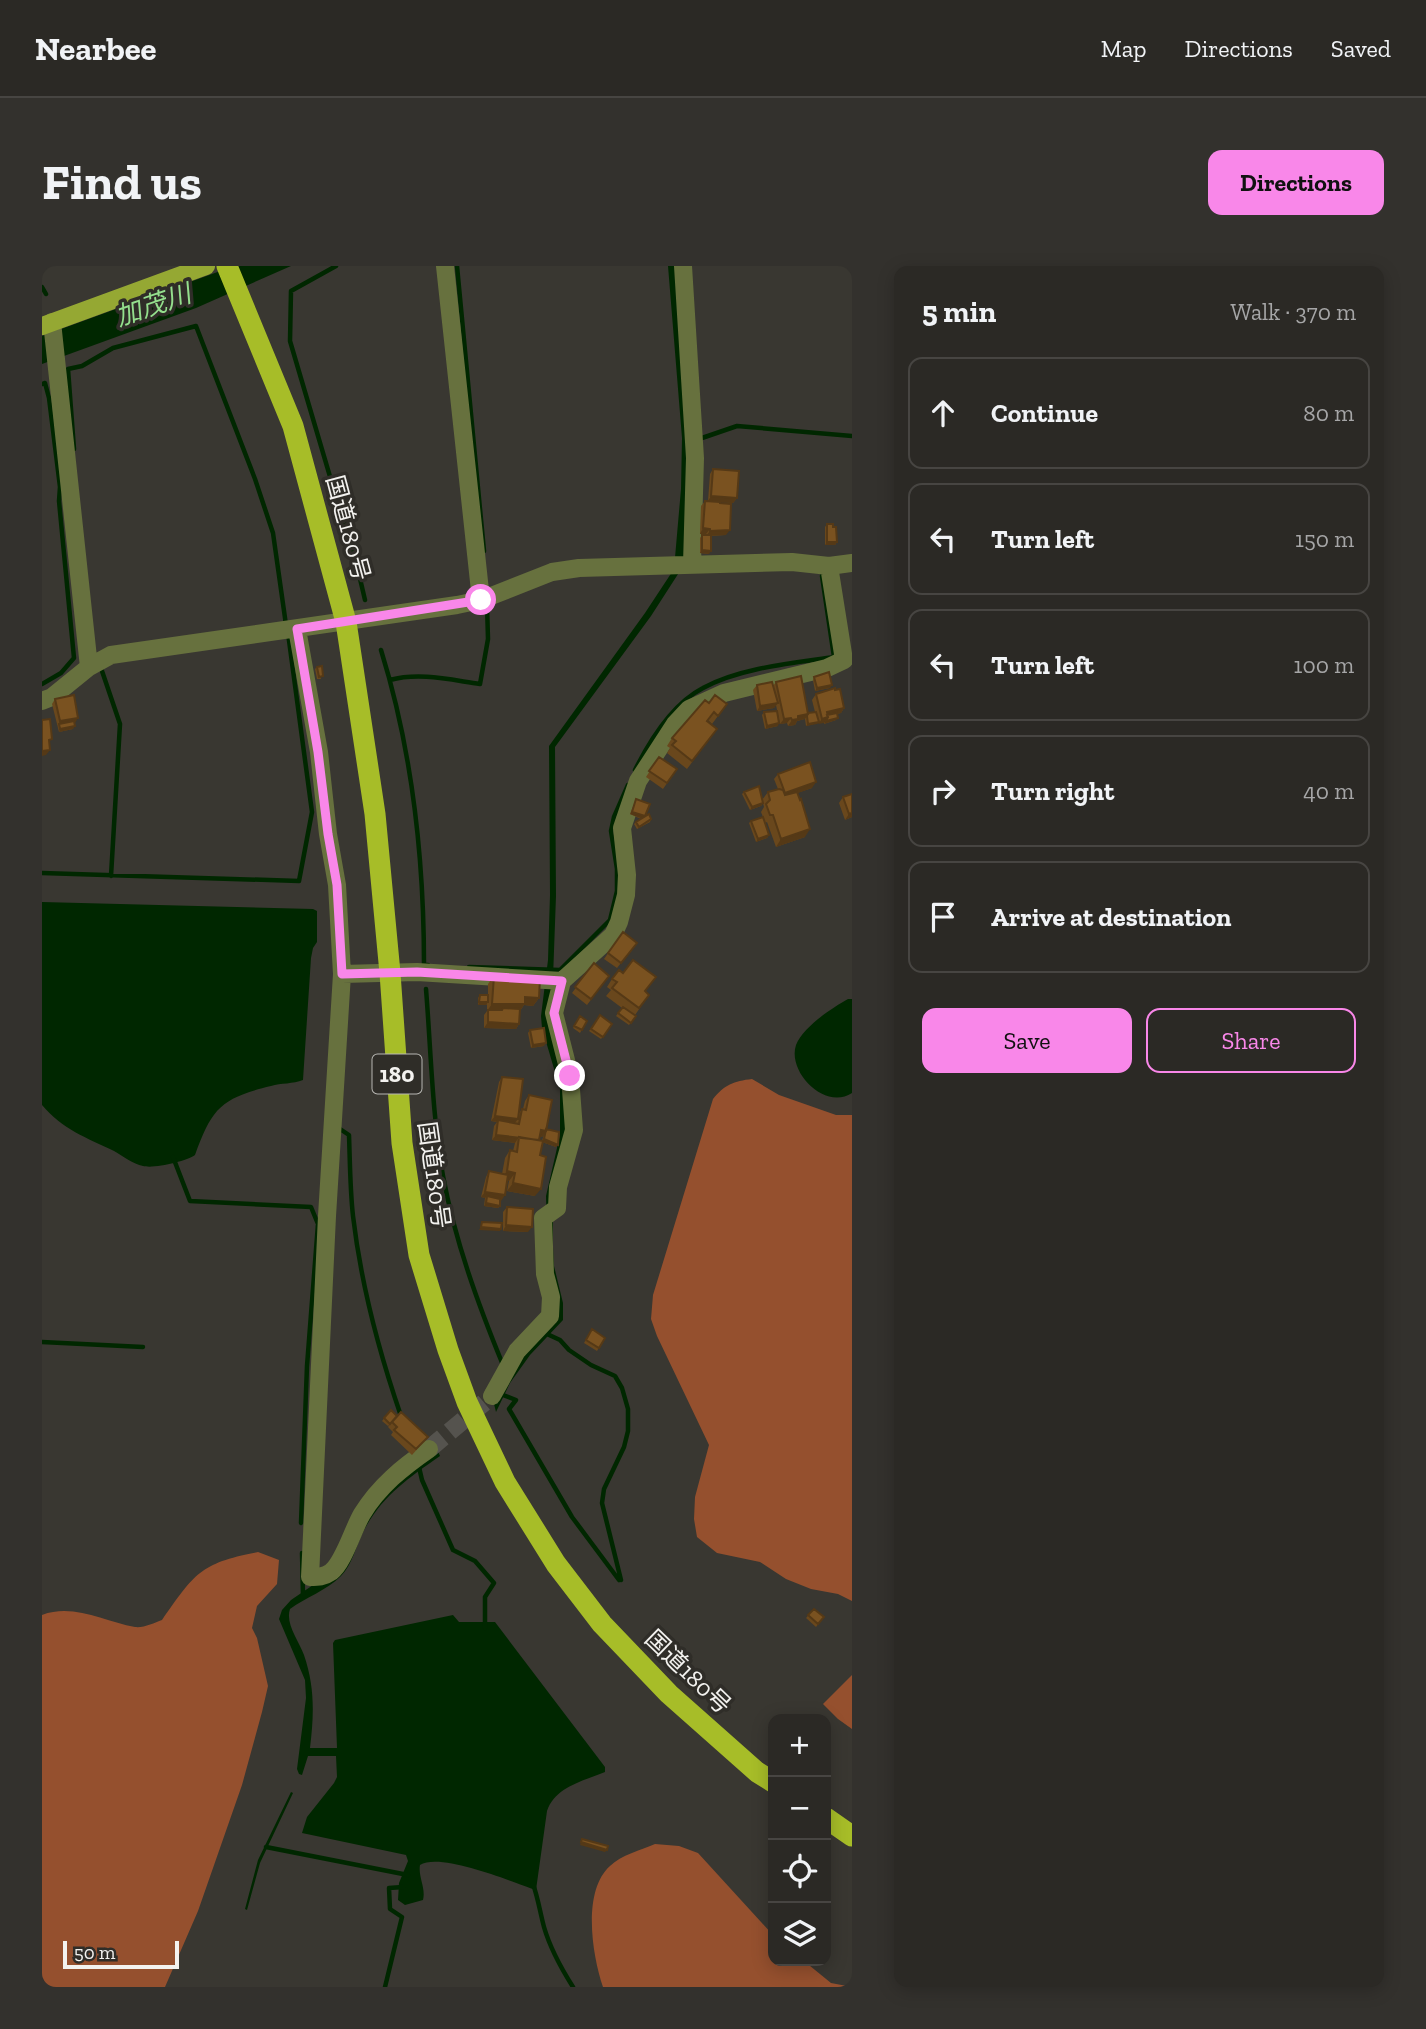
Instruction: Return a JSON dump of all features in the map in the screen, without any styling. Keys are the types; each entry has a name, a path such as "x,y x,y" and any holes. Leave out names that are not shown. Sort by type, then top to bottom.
{"highway":[{"name":"国道180号","path":"227,266 293,426 346,622 375,814 402,1143 419,1255 467,1402 505,1482 556,1564 602,1624 669,1694 768,1780"},
{"path":"831,1821 852,1836"}],"main road":[{"path":"47,324 206,266"}],"street":[{"path":"445,266 481,600"},
{"path":"683,266 695,458 692,564"},
{"path":"47,324 89,667"},
{"path":"42,701 52,697 89,667 111,655 481,600 539,576 563,570 692,564 792,562 829,566 852,563"},
{"path":"492,1396 517,1351 550,1316 551,1297 545,1274 550,1213 574,1130 570,1076 554,1013 562,981 613,935 619,922 626,895 627,875 622,828 638,781 675,724 689,709 708,698 741,687 827,668 844,660 829,566"},
{"path":"297,629 337,885 342,974 327,1216 310,1577 322,1577 332,1572 376,1493 402,1468 429,1449"},
{"path":"342,974 417,972 562,981"}],"shaded area":[{"path":"752,1079 779,1095 836,1115 852,1115 852,1601 838,1594 811,1589 786,1579 760,1562 717,1553 697,1537 695,1497 709,1445 651,1319 653,1295 713,1099 730,1084"},
{"path":"258,1552 279,1560 277,1584 257,1606 252,1628 257,1638 268,1686 242,1785 198,1911 165,1987 42,1987 42,1615 78,1612 124,1625 149,1625 162,1620 192,1581 211,1566"},
{"path":"852,1675 852,1729 823,1704"},
{"path":"655,1844 679,1846 698,1853 768,1930 768,1966 810,1966 831,1983 852,1987 603,1987 593,1941 593,1907 601,1877 610,1866 625,1856"}],"water":[{"name":"加茂川","path":"234,266 291,266 196,308 42,364 42,336"},
{"path":"668,266 679,266 689,402 688,551 680,571 651,616 555,747 556,896 553,978 569,1121 553,1193 553,1247 554,1266 563,1303 563,1320 530,1355 510,1383 496,1412 494,1404 513,1369 542,1330 547,1235 546,1196 560,1135 560,1089 541,1016 548,960 550,895 549,746 674,569 681,489 682,438"},
{"path":"42,902 317,911 317,942 311,958 303,1080 254,1090 229,1101 213,1116 195,1155 170,1164 148,1167 139,1165 66,1127 42,1105"},
{"path":"848,999 852,999 852,1093 831,1097 810,1086 803,1077 797,1066 796,1045 811,1025"},
{"path":"437,1449 440,1456 406,1481 378,1508 363,1532 345,1572 329,1586 290,1609 289,1621 308,1667 312,1690 310,1748 337,1748 335,1640 453,1615 459,1622 495,1622 605,1767 605,1772 563,1790 551,1803 547,1811 536,1890 460,1865 430,1862 420,1865 423,1900 405,1905 398,1900 399,1883 408,1861 406,1855 302,1833 307,1817 337,1777 336,1756 308,1756 302,1775 299,1774 297,1769 306,1698 305,1680 279,1619 282,1610 291,1600 319,1581 370,1506"},
{"path":"291,1792 293,1793 260,1863 247,1910 245,1909 258,1860"}],"building":[{"path":"713,469 739,471 737,498 711,496"},
{"path":"705,501 731,504 730,530 710,531 703,528"},
{"path":"827,524 836,527 837,542 827,542"},
{"path":"702,535 711,535 711,551 702,550"},
{"path":"322,666 323,676 319,677 317,667"},
{"path":"829,672 832,685 817,688 814,677"},
{"path":"801,676 808,714 798,716 798,719 784,719 776,682"},
{"path":"772,682 778,703 760,706 757,685"},
{"path":"840,689 844,708 827,712 828,717 822,719 816,694"},
{"path":"74,695 78,718 60,721 55,699"},
{"path":"715,695 727,704 718,716 714,712 707,721 717,729 692,761 672,745 676,741 672,738 705,700 709,703"},
{"path":"777,711 779,723 767,726 764,712"},
{"path":"816,712 819,722 808,724 808,713"},
{"path":"837,713 838,718 826,721 827,715"},
{"path":"50,719 50,750 42,751 42,720"},
{"path":"74,721 75,726 60,729 59,724"},
{"path":"659,757 677,769 667,783 649,771"},
{"path":"810,762 816,782 785,793 778,774"},
{"path":"759,786 763,803 752,807 744,792"},
{"path":"783,790 785,795 797,792 810,829 781,839 773,815 770,815 766,804 770,800 768,792"},
{"path":"852,794 852,813 849,814 843,797"},
{"path":"636,799 650,804 645,816 632,812"},
{"path":"649,814 651,819 639,827 636,822"},
{"path":"763,817 769,835 758,839 751,821"},
{"path":"623,932 637,943 621,963 608,953"},
{"path":"633,960 656,977 645,991 649,995 639,1008 612,988 617,982 612,979 619,970 623,973"},
{"path":"594,963 609,976 591,999 575,987"},
{"path":"494,976 540,978 539,998 525,997 525,1004 492,1004"},
{"path":"480,995 488,995 488,1002 479,1002"},
{"path":"623,1007 636,1016 631,1023 618,1013"},
{"path":"520,1009 519,1024 488,1022 488,1010"},
{"path":"600,1015 612,1024 603,1037 591,1029"},
{"path":"580,1016 587,1021 582,1030 574,1026"},
{"path":"544,1028 546,1043 533,1045 530,1030"},
{"path":"502,1077 523,1079 518,1119 495,1116"},
{"path":"529,1095 552,1100 546,1131 541,1130 539,1140 496,1135 498,1120 519,1124"},
{"path":"546,1129 559,1132 558,1145 544,1139"},
{"path":"519,1137 543,1141 540,1155 546,1157 541,1189 513,1183 515,1173 507,1171 510,1150 517,1152"},
{"path":"489,1171 508,1175 505,1195 485,1192"},
{"path":"487,1196 500,1199 500,1206 486,1203"},
{"path":"507,1207 533,1209 532,1227 506,1225"},
{"path":"482,1222 502,1223 501,1229 481,1227"},
{"path":"592,1329 605,1338 599,1348 586,1340"},
{"path":"391,1410 397,1416 390,1424 384,1418"},
{"path":"401,1412 428,1437 416,1449 394,1430 397,1427 392,1422"},
{"path":"814,1609 824,1617 818,1624 808,1615"},
{"path":"582,1839 608,1846 607,1850 581,1842"}],"waterway":[{"path":"336,266 291,291 290,341 344,524 347,523 365,600"},
{"path":"457,266 484,551"},
{"path":"42,287 46,294"},
{"path":"74,449 68,369 82,366 113,348 196,326 273,533 286,625"},
{"path":"42,384 45,383 49,398 60,487 59,501 74,658 61,673 42,684"},
{"path":"702,438 737,426 852,436"},
{"path":"635,770 655,735 672,713 681,703 703,688 749,671 834,657 822,576"},
{"path":"390,680 424,677 480,684 488,639 487,605"},
{"path":"42,873 299,881 312,812 288,633"},
{"path":"381,650 401,727 414,806 422,886 424,965 428,965"},
{"path":"102,671 120,724 111,876"},
{"path":"469,967 560,970 610,920 617,891 617,869 611,831 628,785"},
{"path":"426,989 434,1106 443,1176 468,1272 503,1365"},
{"path":"340,1129 349,1135 353,1216 366,1292 378,1343 401,1416"},
{"path":"173,1157 190,1201 311,1207 318,1224 307,1366 301,1523"},
{"path":"547,1334 560,1340 569,1350 591,1365 615,1376 622,1388 628,1409 628,1431 624,1447 604,1489 602,1503 621,1580"},
{"path":"42,1342 143,1347"},
{"path":"503,1395 516,1400 509,1409 572,1517 619,1580"},
{"path":"419,1467 422,1480 453,1550 475,1561 494,1583 485,1597 485,1628"},
{"path":"302,1553 303,1596"},
{"path":"266,1847 408,1875"},
{"path":"533,1884 549,1943 573,1987"},
{"path":"385,1987 402,1917 390,1909 389,1888 403,1887"}],"tunnel":[{"path":"429,1449 492,1396"}],"route":[{"path":"481,600 297,629 337,885 342,974 417,972 562,981 554,1013 570,1076"}]}
